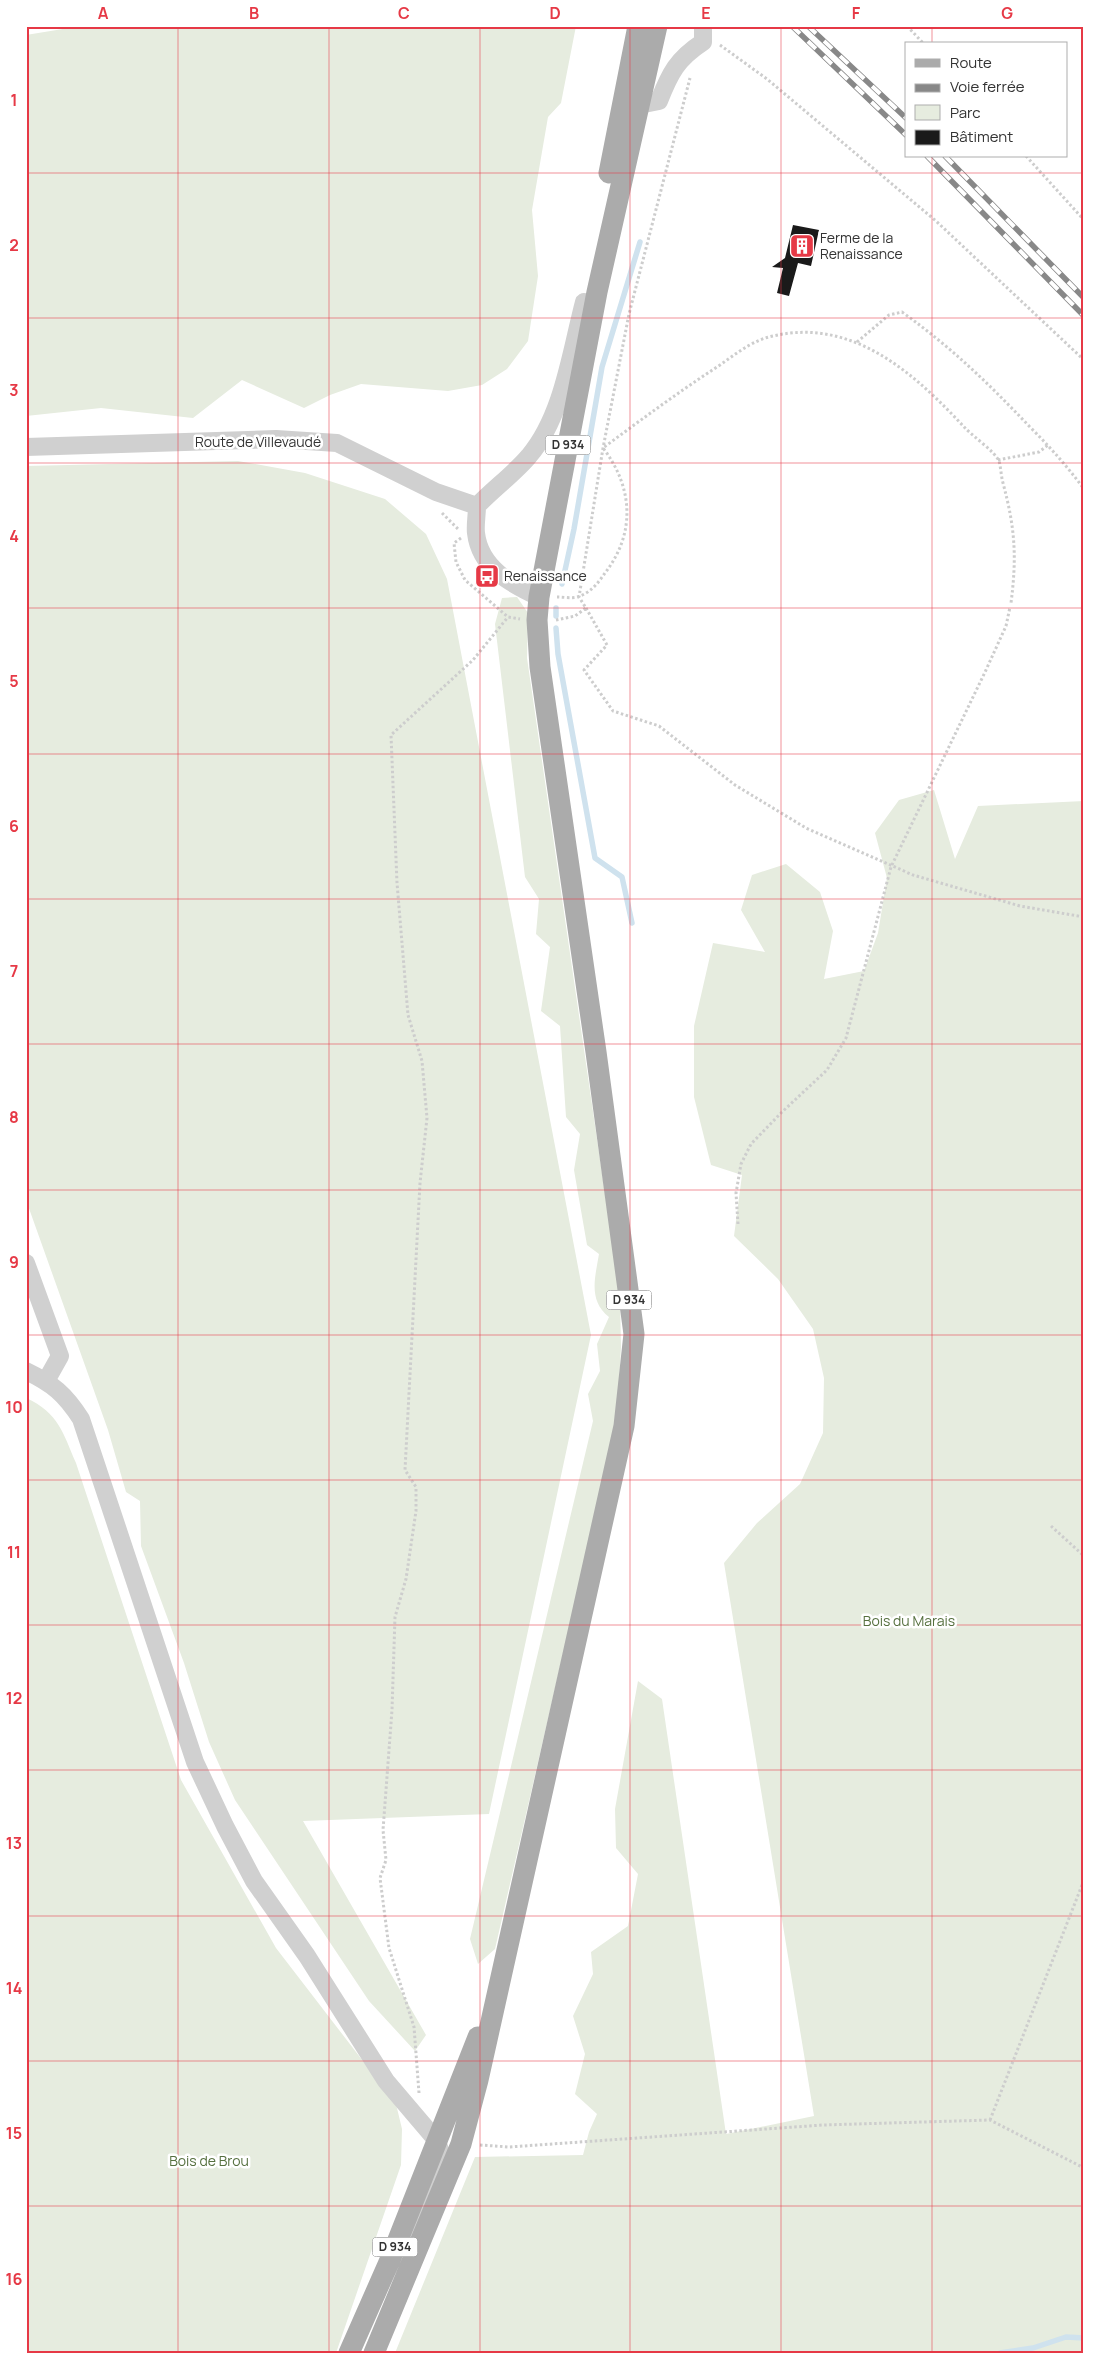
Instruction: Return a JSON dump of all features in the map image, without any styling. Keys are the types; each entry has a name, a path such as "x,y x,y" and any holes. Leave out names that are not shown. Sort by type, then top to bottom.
{"main road":[{"name":"D 934","path":"374,2353 461,2144 478,2080 624,1426 634,1334 596,1052 540,667 537,628 539,561 584,302 638,26"},
{"name":"D 934","path":"539,597 597,292 657,26"},
{"name":"D 934","path":"349,2353 390,2260 461,2075 496,1995"}],"street":[{"path":"639,105 659,101 671,70 703,34"},
{"path":"539,597 516,586 492,568 484,556 476,534 477,506 529,456 547,430 556,407 584,302"},
{"name":"Route de Villevaudé","path":"26,447 276,439 337,443 436,492 477,506"},
{"path":"26,1263 60,1356 46,1381"},
{"path":"26,1370 46,1381 67,1397 81,1419 195,1762 225,1826 254,1881 307,1956 386,2081 437,2140 442,2156 415,2228 406,2277"}],"path":[{"path":"907,26 922,42"},
{"path":"703,34 723,46 767,79 857,153 936,221 1084,360"},
{"path":"603,448 614,462 625,492 628,507 626,528 622,548 611,566 597,584 579,597 603,448 629,314 693,70"},
{"path":"1028,158 1084,220"},
{"path":"857,342 889,315 902,312 960,356 997,391 1066,464 1084,489"},
{"path":"603,448 679,392 756,340 775,335 811,334 836,336 857,342 908,372 998,460 1015,536 1016,556 1011,603"},
{"path":"998,460 1039,452 1048,445"},
{"path":"436,509 451,520 464,536"},
{"path":"738,1224 736,1193 740,1164 751,1144 827,1070 846,1038 891,867 1006,626 1010,607"},
{"path":"586,608 607,645 584,670 614,711 659,726 735,785 770,807 806,828 891,867 973,894 1020,906 1084,917"},
{"path":"420,2121 414,2027 389,1948 380,1878 386,1860 383,1830 392,1710 396,1617 406,1580 416,1511 416,1488 405,1470 420,1183 427,1118 422,1061 408,1015 397,884 391,735 473,660 508,617"},
{"path":"1051,1526 1084,1556"},
{"path":"990,2120 1084,1880"},
{"path":"461,2144 509,2147 824,2126 990,2120 1084,2168"}],"green space":[{"path":"81,26 576,26 561,103 548,117 532,210 538,276 528,341 507,369 482,385 448,391 361,384 330,395 304,408 242,380 193,418 101,408 26,416 26,35"},
{"path":"238,461 305,473 385,499 426,534 447,579 591,1335 489,1814 303,1821 426,2035 415,2051 369,2001 235,1800 209,1742 184,1663 141,1546 140,1501 126,1492 108,1430 26,1200 26,466"},
{"path":"517,597 528,613 527,658 620,1297 621,1347 617,1419 495,1949 478,1964 470,1939 593,1421 588,1394 600,1371 597,1344 609,1317 602,1310 596,1296 595,1280 599,1254 587,1245 574,1170 580,1134 566,1117 560,1026 541,1011 550,947 536,934 539,899 525,877 495,624 502,598"},
{"name":"Bois du Marais","path":"934,790 955,859 978,806 1084,801 1084,2353 395,2353 475,2157 583,2155 589,2132 597,2114 575,2094 585,2054 573,2016 593,1974 591,1952 628,1926 638,1874 616,1848 615,1809 638,1681 662,1699 726,2134 814,2116 724,1563 757,1523 800,1484 823,1433 824,1378 813,1329 778,1279 734,1236 742,1175 711,1165 694,1097 694,1026 713,943 765,952 741,910 752,875 786,864 820,892 833,931 824,979 864,971 878,933 887,878 875,833 899,800"},
{"name":"Bois de Brou","path":"26,1398 46,1410 53,1417 63,1433 76,1463 181,1780 276,1948 396,2104 402,2129 401,2165 336,2353 26,2353"}],"building":[{"name":"Ferme de la Renaissance","path":"793,225 819,230 811,266 798,263 789,296 777,293 783,268 772,267 785,258"}],"waterway":[{"path":"562,584 574,529 602,367 640,242"},
{"path":"556,608 556,616"},
{"path":"556,628 558,654 595,858 622,877 632,923"},
{"path":"1000,2353 1033,2348 1066,2337 1084,2338"}],"railway":[{"path":"792,26 905,134"},
{"path":"808,26 905,117"},
{"path":"929,158 1084,316"},
{"path":"947,158 1084,298"}],"place":[{"name":"Ferme de la Renaissance","path":"802,246"},
{"name":"Renaissance","path":"487,576"}]}
